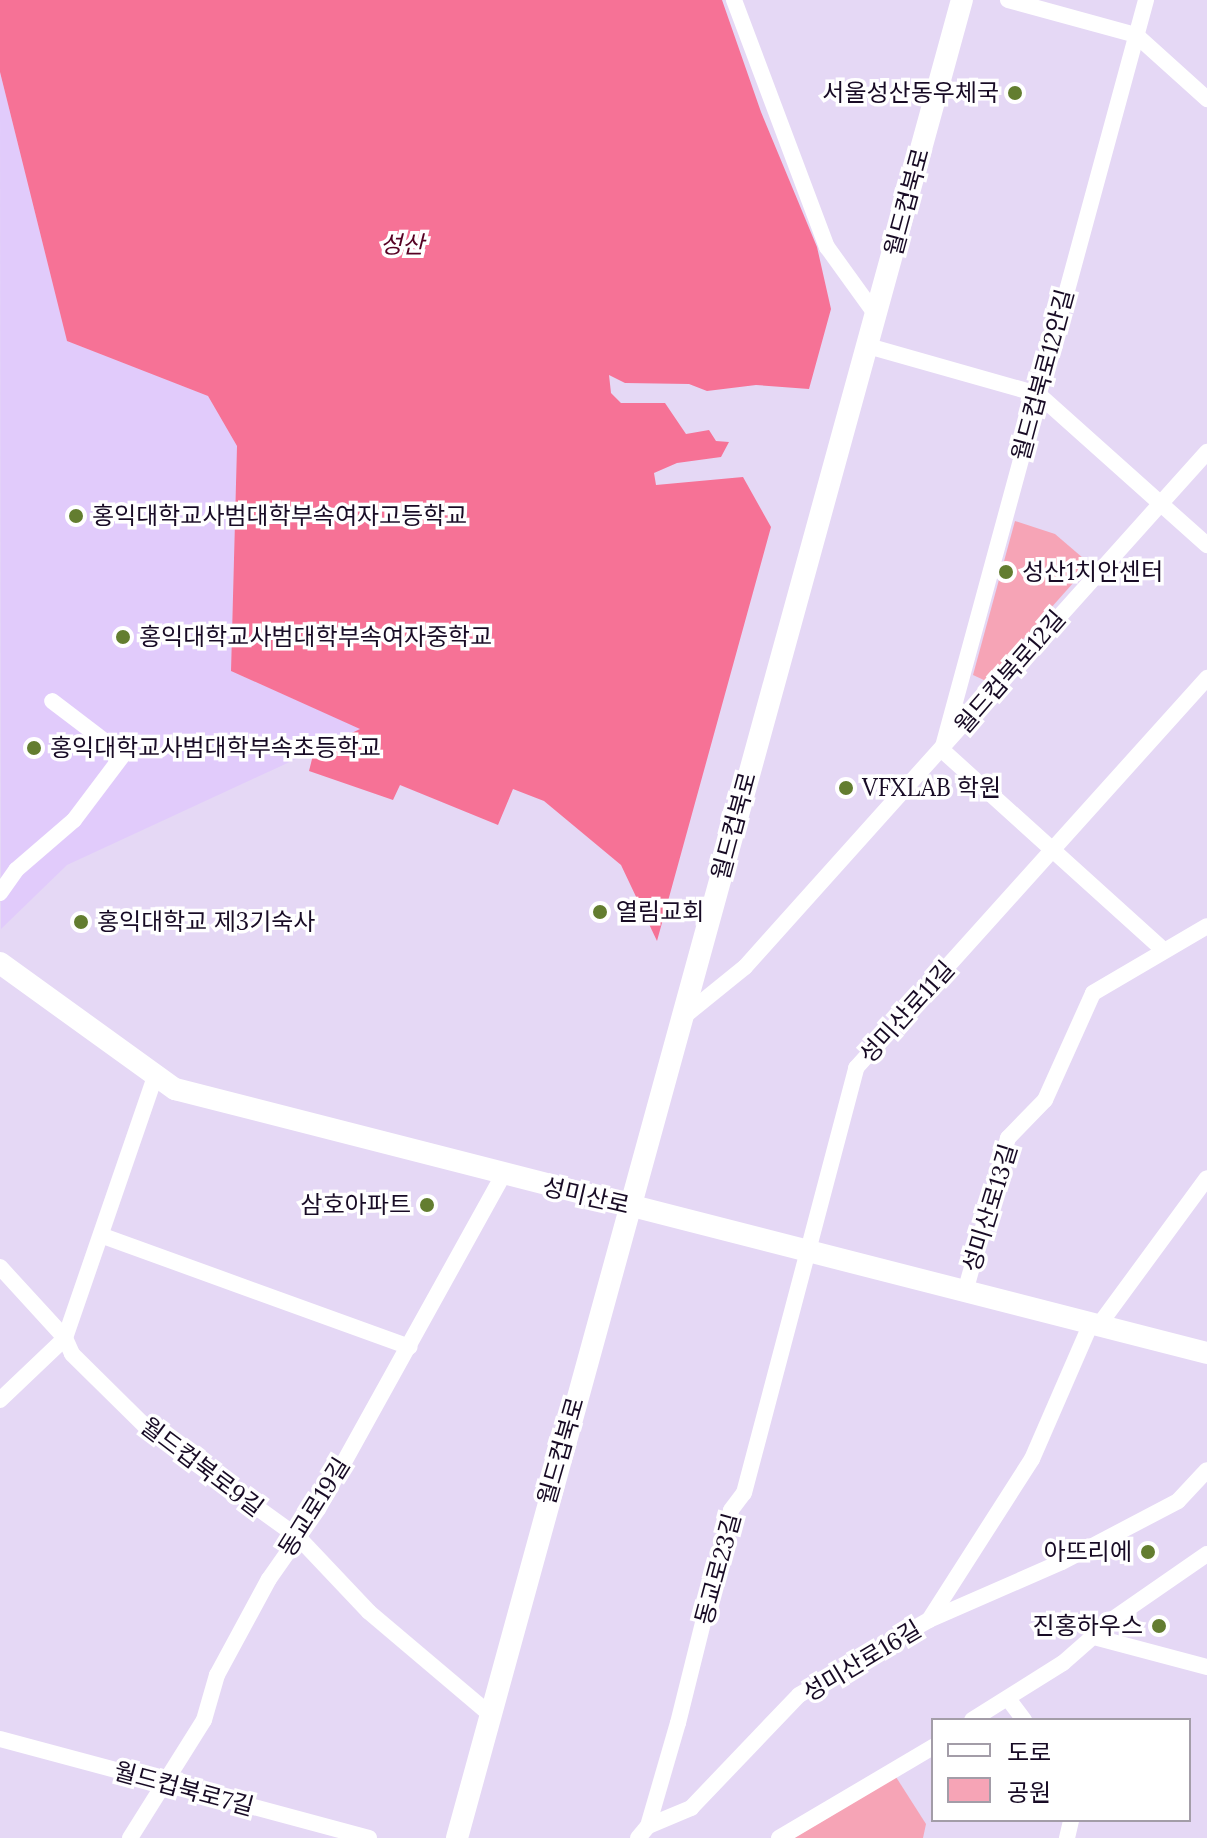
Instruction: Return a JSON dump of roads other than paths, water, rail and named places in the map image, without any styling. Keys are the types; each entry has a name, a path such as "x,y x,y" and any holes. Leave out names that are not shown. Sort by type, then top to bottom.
{"main road":[{"name":"월드컵북로","path":"457,1838 533,1547 633,1208 682,1018 962,0"},
{"name":"성미산로","path":"0,963 154,1079 502,1177 1207,1353"}],"street":[{"path":"734,0 827,247 876,315"},
{"path":"1008,0 1136,35 1207,99"},
{"name":"월드컵북로12안길","path":"942,750 1146,0"},
{"path":"868,346 1038,394 1207,545"},
{"name":"월드컵북로12길","path":"682,1018 745,967 1207,452"},
{"name":"성미산로11길","path":"808,1253 856,1068 1207,678"},
{"path":"0,893 16,870 74,820 123,755 52,701"},
{"name":"월드컵북로12길","path":"942,750 1052,850"},
{"path":"1052,850 1161,948"},
{"name":"성미산로13길","path":"965,1292 1008,1138 1045,1100 1096,989 1161,948 1207,926"},
{"path":"0,1400 65,1338 103,1236 154,1079"},
{"name":"동교로19길","path":"130,1838 204,1720 217,1675 409,1347 502,1177"},
{"name":"성미산로16길","path":"643,1832 691,1808 799,1695 929,1620 1032,1459 1095,1324 1207,1178"},
{"path":"103,1236 409,1347"},
{"name":"동교로23길","path":"643,1832 731,1510 744,1493 808,1253"},
{"name":"월드컵북로9길","path":"0,1267 65,1338 72,1354 149,1430 298,1537 369,1612 491,1715"},
{"path":"929,1620 1062,1562 1178,1501 1207,1470"},
{"path":"976,1718 1009,1700 1207,1554"},
{"path":"1094,1637 1207,1667"},
{"path":"1009,1700 1022,1718"},
{"name":"월드컵북로7길","path":"0,1739 369,1838"},
{"path":"779,1838 931,1748"}],"place":[{"name":"서울성산동우체국","path":"1015,93"},
{"name":"홍익대학교사범대학부속여자고등학교","path":"76,516"},
{"name":"성산1치안센터","path":"1006,572"},
{"name":"홍익대학교사범대학부속여자중학교","path":"123,637"},
{"name":"홍익대학교사범대학부속초등학교","path":"34,748"},
{"name":"VFXLAB 학원","path":"846,788"},
{"name":"열림교회","path":"600,912"},
{"name":"홍익대학교 제3기숙사","path":"81,922"},
{"name":"삼호아파트","path":"427,1205"},
{"name":"아뜨리에","path":"1148,1552"},
{"name":"진홍하우스","path":"1159,1626"}],"park label":[{"name":"성산","path":"402,245"}]}
